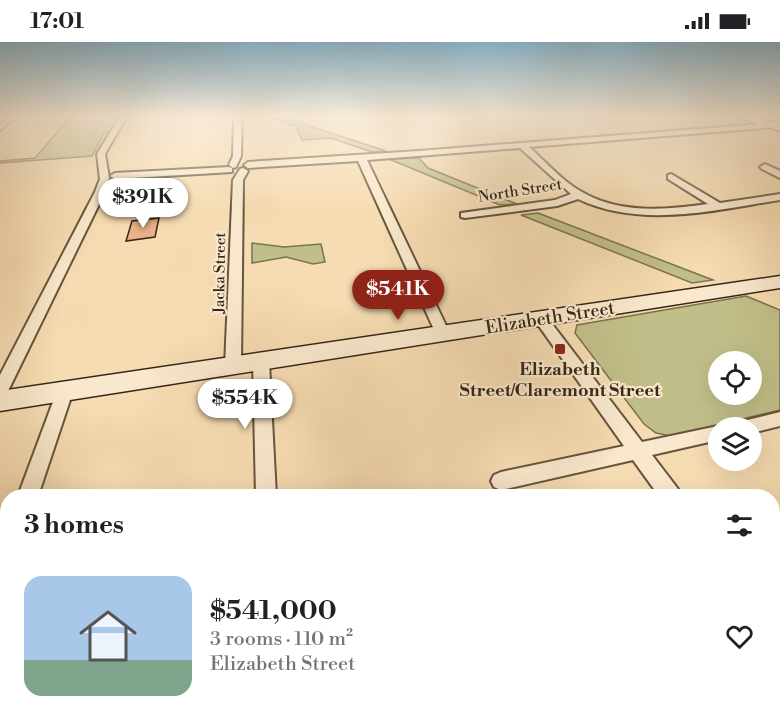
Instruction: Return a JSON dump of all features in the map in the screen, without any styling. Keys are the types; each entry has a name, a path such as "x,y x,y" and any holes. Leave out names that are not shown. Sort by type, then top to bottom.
{"street":[{"path":"0,391 108,179 101,154 105,148"},
{"name":"Jacka Street","path":"233,366 238,148"},
{"path":"108,179 495,148"},
{"path":"524,148 579,195 608,206 634,211 663,212 780,197"},
{"path":"361,157 443,334"},
{"path":"765,167 780,175"},
{"path":"671,177 716,205"},
{"name":"North Street","path":"465,214 557,203 579,195"},
{"name":"Elizabeth Street","path":"0,400 780,282"},
{"path":"541,319 666,489"},
{"path":"261,362 266,489"},
{"path":"30,489 65,391"},
{"path":"762,423 780,419"},
{"path":"501,481 708,435"}],"shaded area":[{"path":"44,148 96,148 92,156 0,163 0,161 35,158"},
{"path":"360,148 376,148 386,151 372,152"},
{"path":"419,158 428,168 517,204 500,205 389,159"},
{"path":"538,213 713,280 692,283 521,215"},
{"path":"252,243 284,247 321,244 325,262 313,264 286,257 252,263"},
{"path":"746,296 780,310 780,410 751,417 708,417 708,427 671,436 656,433 644,424 575,333 577,325"}],"building":[{"path":"159,218 155,237 126,241 132,221"}],"place":[{"name":"Elizabeth Street/Claremont Street","path":"560,349"}]}
